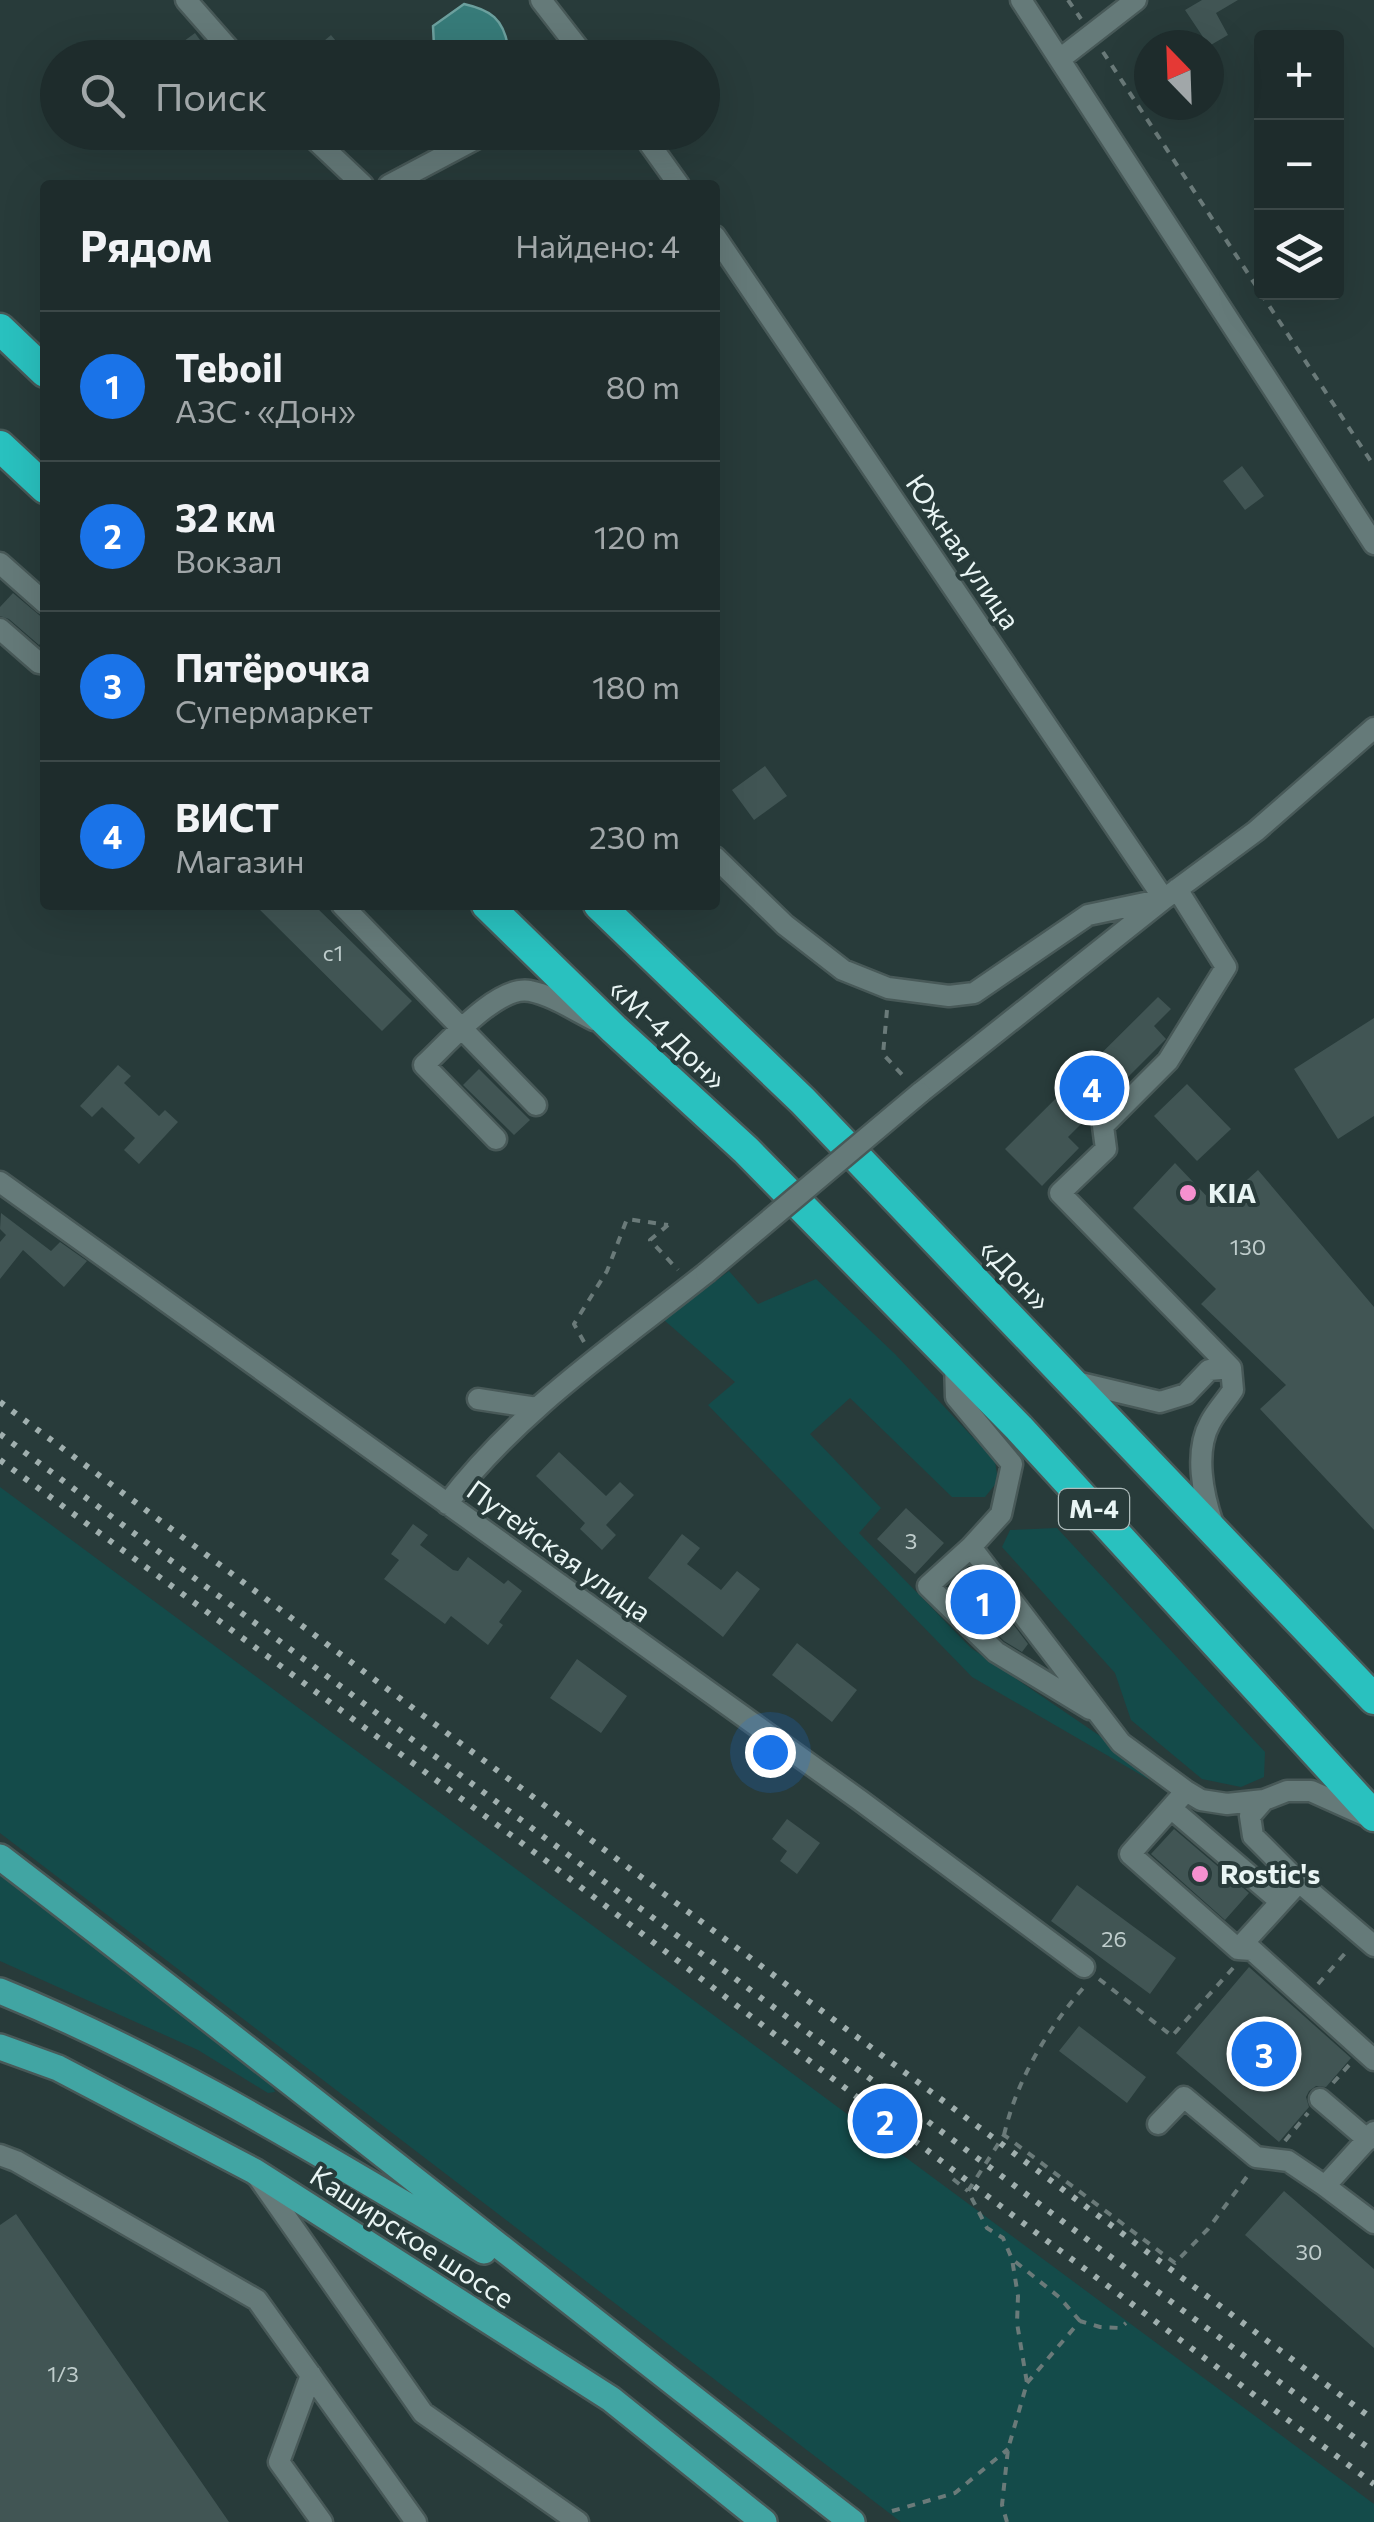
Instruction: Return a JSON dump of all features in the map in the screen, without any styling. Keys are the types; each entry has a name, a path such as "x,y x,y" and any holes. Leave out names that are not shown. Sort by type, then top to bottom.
{"highway":[{"path":"0,329 40,367"},
{"path":"0,446 40,483"},
{"name":"«М-4 Дон»","path":"492,910 746,1150 955,1363"},
{"name":"«Дон»","path":"604,910 803,1101 1374,1699"},
{"name":"М-4","path":"955,1363 1019,1428 1374,1818"}],"main road":[{"path":"0,1857 272,2064 565,2300 852,2522"},
{"name":"Каширское шоссе","path":"0,1991 83,2025 289,2135 565,2300"},
{"name":"Каширское шоссе","path":"0,2047 58,2068 254,2172 611,2399 764,2522"}],"street":[{"path":"186,0 221,40"},
{"path":"541,0 572,40"},
{"path":"1021,0 1374,544"},
{"path":"1060,60 1136,0"},
{"path":"326,150 358,180"},
{"path":"398,180 455,150"},
{"path":"654,150 675,180"},
{"name":"Южная улица","path":"720,243 1171,894 1226,967 1168,1061 1102,1126 1106,1149 1060,1192 1231,1368"},
{"path":"0,563 40,599"},
{"path":"0,629 40,663"},
{"path":"446,1504 466,1477 536,1408 706,1272 913,1087 1256,831 1374,728"},
{"path":"720,862 785,925 843,970 888,988 949,996 974,993 1088,915 1171,894"},
{"path":"347,910 536,1105"},
{"path":"496,1139 424,1066 462,1029 500,997 527,990 614,1029"},
{"name":"Путейская улица","path":"0,1182 861,1801 1084,1967"},
{"path":"955,1363 956,1397 1012,1464 1001,1514 928,1586 996,1652 1100,1716"},
{"path":"1070,1380 1160,1402 1186,1394 1209,1370 1231,1368 1233,1390 1208,1425 1203,1451 1203,1495 1216,1534"},
{"path":"478,1399 536,1408"},
{"path":"971,1547 1121,1742 1186,1791 1201,1800 1226,1804 1264,1800 1288,1791 1310,1792 1374,1818"},
{"path":"1186,1791 1130,1854 1239,1955"},
{"path":"1264,1800 1250,1816 1253,1836 1368,1941"},
{"path":"1172,1808 1281,1902"},
{"path":"1239,1955 1299,1882"},
{"path":"1239,1955 1252,1950 1366,2058"},
{"path":"1158,2124 1184,2096 1256,2157 1288,2160 1374,2223"},
{"path":"1320,2098 1371,2136 1326,2186"},
{"path":"0,2155 257,2300 416,2522"},
{"path":"254,2172 423,2413 578,2522"},
{"path":"311,2375 279,2462 322,2522"}],"path":[{"path":"1068,0 1374,466"},
{"path":"888,988 883,1054 913,1087"},
{"path":"595,1362 574,1324 607,1271 626,1220 668,1225 650,1240 682,1274"},
{"path":"1305,1998 1368,1941"},
{"path":"1084,1967 1172,2036 1239,1955"},
{"path":"968,2191 1004,2136 1012,2103 1045,2037 1084,1986 1084,1967"},
{"path":"1004,2136 1175,2263 1208,2229 1255,2166 1320,2098 1366,2058"},
{"path":"953,2178 968,2191 987,2228 1002,2238 1012,2259 1027,2383"},
{"path":"1012,2259 1059,2297 1080,2321 1100,2328 1120,2328 1126,2323"},
{"path":"1007,2522 1002,2505 1008,2449 1027,2383 1080,2321"},
{"path":"892,2511 956,2493 1008,2449"}],"shaded area":[{"path":"464,4 494,17 506,40 434,40 433,26"},
{"path":"729,1271 758,1304 816,1279 895,1354 995,1461 998,1481 985,1497 952,1497 850,1398 810,1434 881,1508 859,1533 971,1648 1153,1772 1148,1779 972,1677 708,1405 735,1382 664,1320"},
{"path":"0,1487 1374,2504 1374,2522 901,2522 0,1833"},
{"path":"1057,1528 1265,1752 1264,1777 1241,1787 1202,1779 1131,1720 1115,1673 1002,1547 1010,1530"},
{"path":"0,1875 272,2085 275,2092 268,2093 198,2050 0,1961"}],"building":[{"path":"1202,0 1238,0 1216,13 1228,35 1224,37 1224,30 1198,30 1185,10"},
{"path":"1242,466 1264,496 1245,510 1223,481"},
{"path":"13,593 40,616 40,644 0,616 0,607"},
{"path":"765,766 787,796 754,820 732,790"},
{"path":"260,910 319,910 412,1001 382,1031"},
{"path":"1158,997 1171,1009 1154,1026 1166,1039 1068,1137 1079,1148 1042,1186 1005,1149"},
{"path":"1374,1018 1374,1116 1338,1139 1294,1069"},
{"path":"118,1065 131,1076 124,1083 159,1116 165,1110 178,1122 139,1164 124,1150 135,1138 102,1107 92,1117 80,1106"},
{"path":"479,1069 530,1120 514,1135 463,1085"},
{"path":"1187,1084 1231,1129 1197,1161 1154,1116"},
{"path":"1175,1163 1217,1207 1258,1170 1374,1307 1374,1530 1260,1409 1286,1385 1201,1304 1216,1289 1133,1208"},
{"path":"1,1213 51,1251 60,1242 87,1261 64,1287 23,1250 0,1279 0,1242 6,1235 0,1229"},
{"path":"559,1452 606,1496 620,1482 634,1495 606,1525 616,1535 602,1550 580,1529 585,1523 536,1476"},
{"path":"906,1508 944,1543 915,1574 877,1539"},
{"path":"413,1524 428,1535 420,1545 453,1570 458,1571 468,1557 504,1584 508,1580 522,1591 488,1645 451,1616 445,1624 384,1579 399,1560 391,1554"},
{"path":"682,1534 700,1548 687,1564 721,1590 737,1571 760,1589 723,1637 648,1578"},
{"path":"969,1579 1001,1608 1028,1644 1022,1652 1004,1641 956,1594"},
{"path":"797,1643 857,1690 832,1722 772,1675"},
{"path":"577,1659 627,1696 601,1733 550,1698"},
{"path":"787,1819 820,1843 797,1874 780,1861 787,1851 772,1839"},
{"name":"Rostic's","path":"1174,1829 1249,1893 1225,1920 1151,1854"},
{"path":"1077,1885 1176,1958 1150,1994 1051,1921"},
{"path":"1249,1967 1351,2058 1326,2087 1316,2086 1309,2091 1309,2107 1279,2142 1176,2053"},
{"path":"1079,2026 1146,2077 1127,2103 1059,2051"},
{"path":"1284,2191 1374,2269 1374,2348 1245,2235"},
{"path":"16,2214 229,2522 0,2522 0,2225"}],"railway":[{"path":"0,1402 1374,2420"},
{"path":"0,1434 1374,2452"},
{"path":"0,1460 549,1863 1374,2484"}],"place":[{"name":"ВИСТ","path":"1092,1088"},
{"name":"KIA","path":"1188,1193"},
{"name":"Teboil","path":"983,1602"},
{"name":"Rostic's","path":"1200,1874"},
{"name":"Пятёрочка","path":"1264,2054"},
{"name":"32 км","path":"885,2121"}]}
